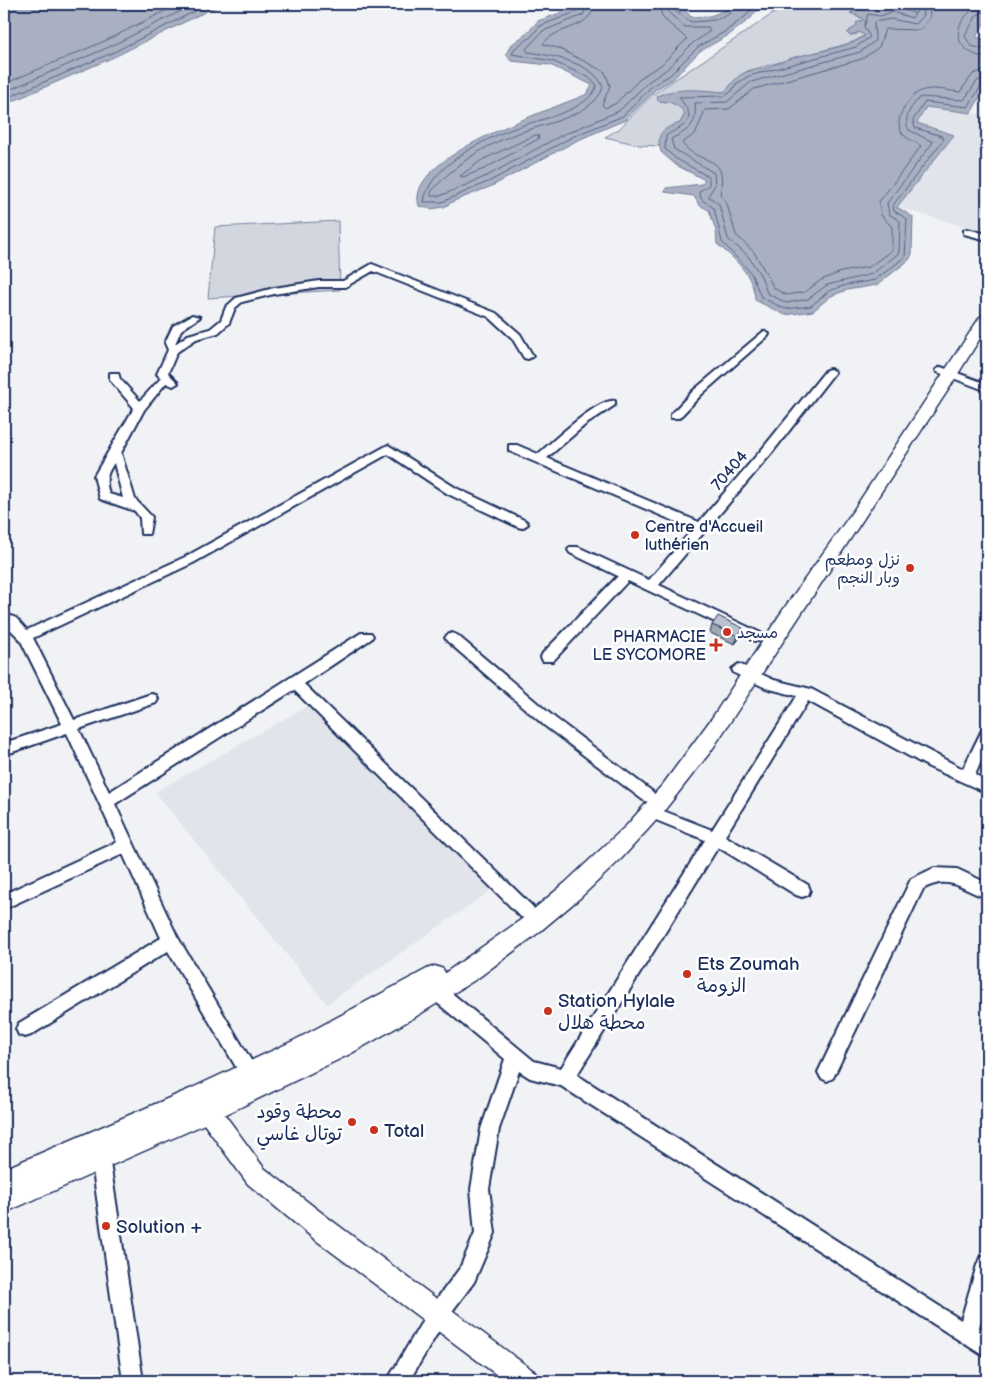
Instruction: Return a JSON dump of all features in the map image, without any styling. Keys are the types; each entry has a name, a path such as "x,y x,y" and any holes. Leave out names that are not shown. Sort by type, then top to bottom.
{"main road":[{"path":"4,1200 389,1020 527,912 598,851 691,764 745,672 946,372 987,301"},
{"path":"745,672 760,638 946,372 987,317"},
{"path":"4,1182 204,1105 250,1073 432,986 530,926 605,859 649,804"}],"street":[{"path":"968,232 987,238"},
{"path":"145,531 146,517 139,508 104,496 100,476 116,452 141,406 167,382 162,374 173,350 192,337 214,331 225,321 231,307 239,300 274,291 319,284 346,284 372,267 442,296 481,307 497,316 507,325 527,350 528,356"},
{"path":"173,350 170,343 177,328 195,317"},
{"path":"675,416 698,392 764,334"},
{"name":"70404","path":"650,587 767,451 830,372"},
{"path":"946,372 987,388"},
{"path":"114,376 115,380 140,408 141,406"},
{"path":"540,458 581,423 611,403"},
{"path":"512,448 540,458 700,528"},
{"path":"25,636 189,560 388,449 452,491 522,524"},
{"path":"116,452 123,465 126,497 134,506"},
{"path":"574,550 760,638"},
{"path":"548,656 626,575"},
{"path":"4,618 11,621 25,636 70,726 171,940 250,1073"},
{"path":"106,802 366,636"},
{"path":"452,638 649,804 714,837 802,890"},
{"path":"745,672 771,684 806,693 934,763 987,787"},
{"path":"295,683 527,912"},
{"path":"565,1078 714,837 806,693"},
{"path":"4,749 151,700"},
{"path":"966,778 987,734"},
{"path":"4,902 126,845"},
{"path":"827,1072 882,961 917,884 934,875 956,876 987,891"},
{"path":"24,1029 171,940"},
{"path":"432,986 530,1069 565,1078 987,1348"},
{"path":"397,1381 436,1315 467,1275 485,1233 480,1188 490,1128 515,1056"},
{"path":"204,1105 256,1176 436,1315 526,1381"},
{"path":"100,1156 133,1381"},
{"path":"967,1335 987,1265"}],"shaded area":[{"path":"778,4 903,4 916,14 892,6 879,11 865,7 852,11 857,17 862,18 863,21 856,23 858,25 849,31 856,35 859,32 866,34 854,42 747,71 724,92 696,91 659,101 680,107 685,114 680,123 660,136 659,146 639,145 605,137 619,129 652,95 777,11"},
{"path":"926,107 987,115 987,233 897,207 953,135 917,123"},
{"path":"338,221 340,290 208,298 215,227"},
{"path":"311,704 499,885 327,1004 155,792"}],"water":[{"path":"22,4 221,4 114,57 4,105 4,14"},
{"path":"585,4 675,5 686,11 691,17 710,16 728,9 734,4 773,4 755,12 751,18 729,35 700,51 673,79 655,90 625,120 576,141 492,186 444,207 431,209 419,206 420,187 434,170 456,153 515,123 587,94 592,85 550,65 511,61 506,54 511,45 527,33 538,21"},
{"path":"903,4 987,4 987,19 976,37 987,40 987,85 971,113 926,107 917,123 954,135 897,207 913,217 912,254 909,260 877,285 847,290 831,296 813,311 785,315 755,300 754,291 747,275 737,262 717,244 716,231 709,210 699,205 694,196 665,192 666,188 702,184 705,180 676,165 661,152 659,145 660,135 665,129 680,123 685,114 680,107 658,101 657,96 681,90 724,92 736,78 746,72 762,69 795,57 840,47 865,36 859,32 850,36 847,33 857,25 856,23 863,20 850,13 864,7 879,11 892,6 915,14"}],"building":[{"path":"718,616 743,628 738,636 712,625"}],"place":[{"name":"Centre d'Accueil luthérien","path":"635,535"},
{"name":"نزل ومطعم وبار النجم","path":"910,568"},
{"name":"مسجد","path":"727,632"},
{"name":"PHARMACIE LE SYCOMORE","path":"716,645"},
{"name":"Ets Zoumah الزومة","path":"687,974"},
{"name":"Station Hylale محطة هلال","path":"548,1011"},
{"name":"محطة وقود توتال غاسي","path":"352,1122"},
{"name":"Total","path":"374,1130"},
{"name":"Solution +","path":"106,1226"}]}
